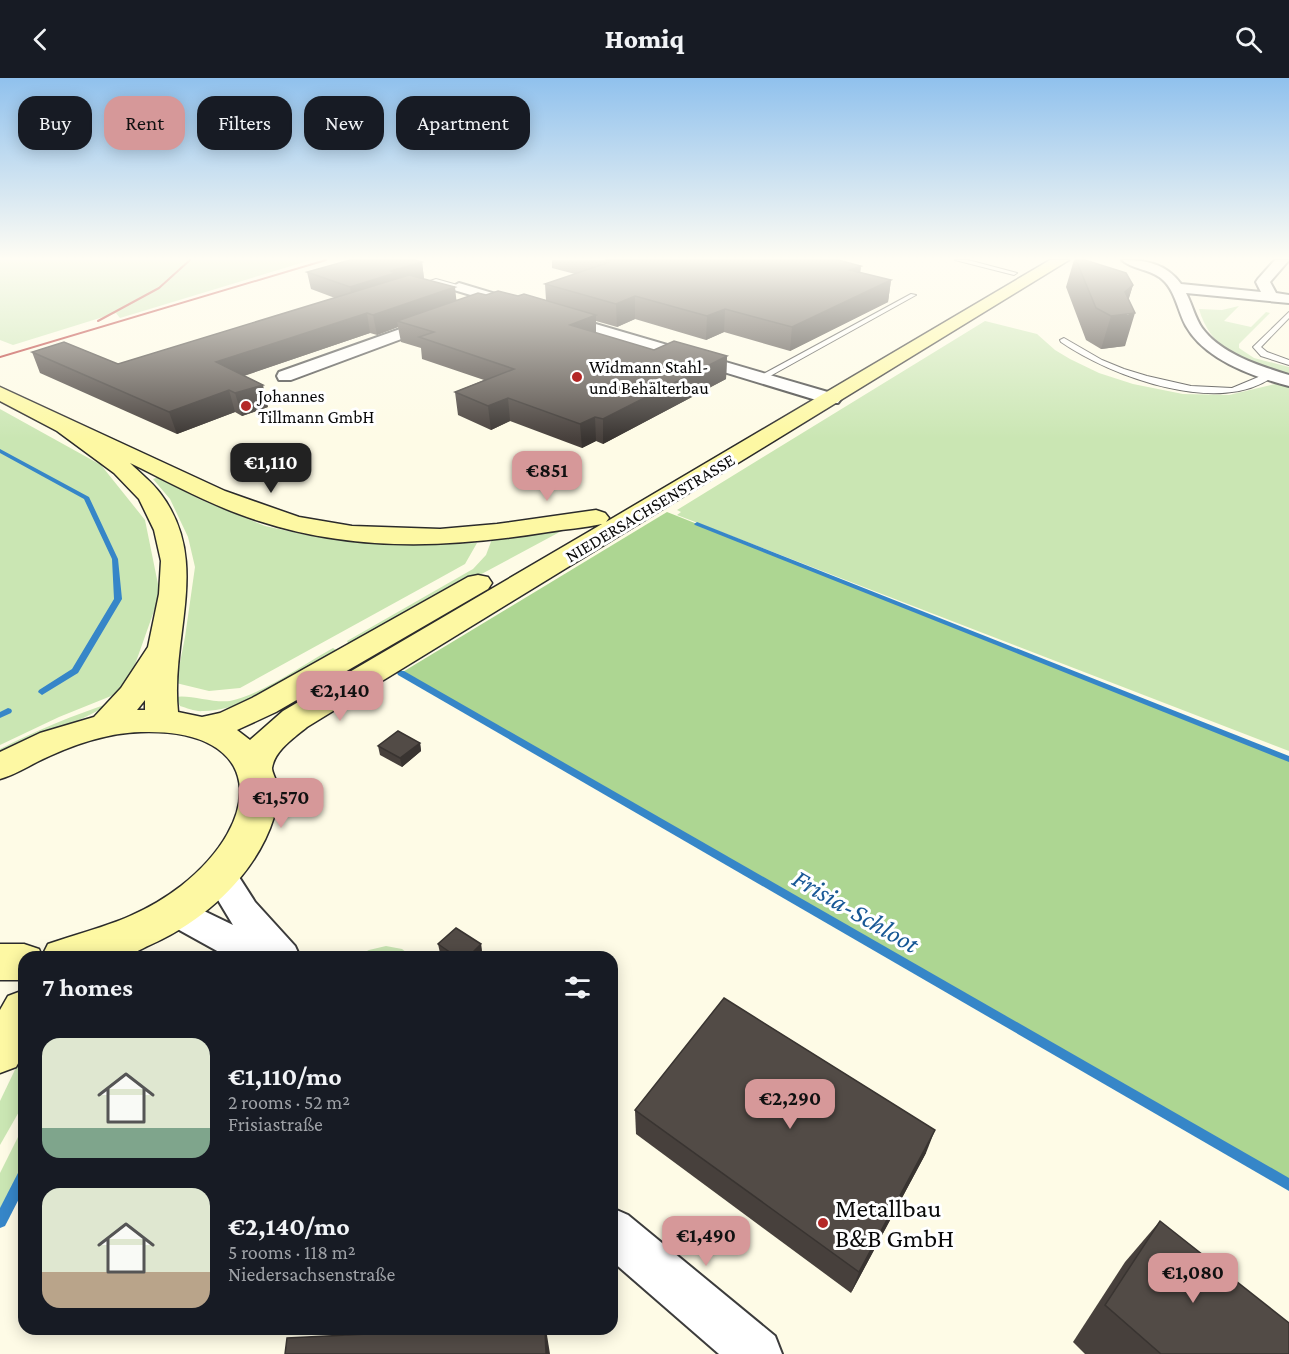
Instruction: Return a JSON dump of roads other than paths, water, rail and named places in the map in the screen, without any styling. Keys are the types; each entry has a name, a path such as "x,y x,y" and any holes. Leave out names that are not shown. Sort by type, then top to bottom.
{"main road":[{"name":"NIEDERSACHSENSTRASSE","path":"202,728 230,721 264,705 596,518 935,320"},
{"name":"NIEDERSACHSENSTRASSE","path":"254,770 264,746 295,719 963,320"},
{"path":"0,393 65,426 106,441 250,510 328,531 386,536 461,536 526,529 567,520 596,518"},
{"path":"65,426 122,468 150,496 167,530 174,561 173,594 163,648 160,691 163,722"},
{"path":"105,726 132,695 163,648"},
{"name":"NIEDERSACHSENSTRASSE","path":"0,767 53,741 105,726 134,722 163,722 202,728 215,733 237,747 258,778 259,798 254,823 237,853 220,875 199,895 175,911 119,941 87,951"},
{"path":"0,962 18,962"},
{"path":"0,1052 18,1020"}],"street":[{"path":"285,376 441,320"},
{"path":"566,320 832,399"},
{"path":"1190,320 1206,341 1236,360 1289,381"},
{"path":"220,875 243,912 277,951"},
{"path":"175,911 250,951"},
{"path":"618,1236 757,1354"}],"lane":[{"path":"760,378 868,320"},
{"path":"1284,320 1257,347 1264,354 1289,363"},
{"path":"1065,340 1079,353 1118,370 1187,387 1240,389 1271,375"}],"waterway":[{"path":"0,451 87,498 115,559 118,599 75,671 42,692"},
{"path":"697,524 1289,759"},
{"name":"Frisia-Schloot","path":"401,673 1289,1185"},
{"path":"0,715 8,711"},
{"path":"0,1221 18,1187"}],"railway":[{"path":"0,357 126,320"}],"place":[{"name":"Widmann Stahl- und Behälterbau","path":"577,377"},
{"name":"Johannes Tillmann GmbH","path":"246,406"},
{"name":"Metallbau B&B GmbH","path":"823,1223"}]}
